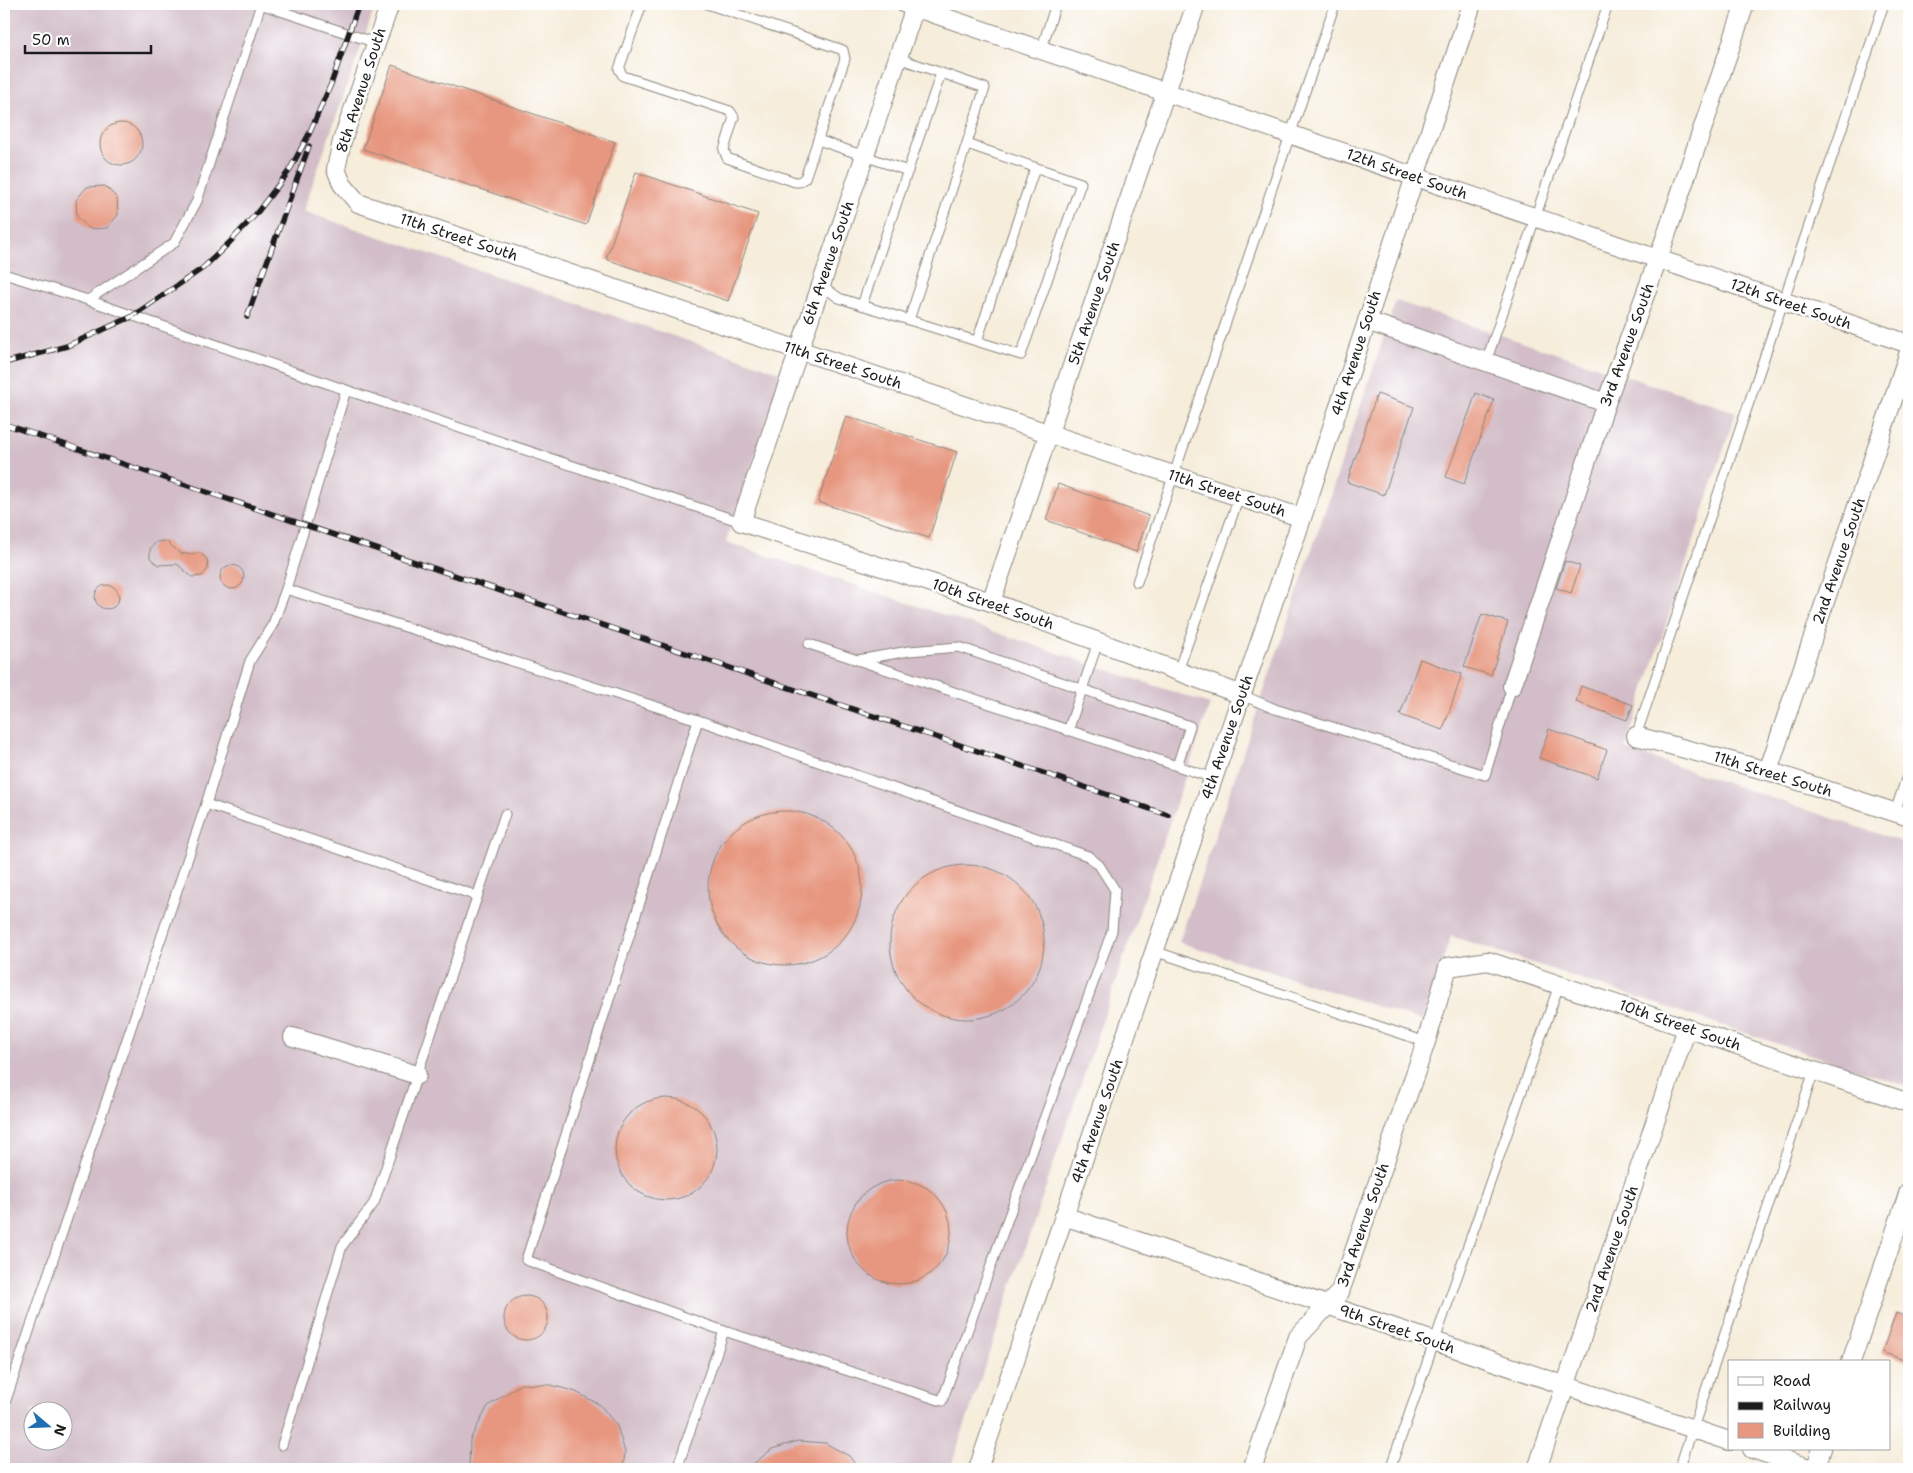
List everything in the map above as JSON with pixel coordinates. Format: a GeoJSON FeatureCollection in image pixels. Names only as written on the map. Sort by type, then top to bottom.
{"type":"FeatureCollection","features":[{"type":"Feature","properties":{"kind":"street","name":"8th Avenue South"},"geometry":{"type":"LineString","coordinates":[[384,212],[358,203],[342,184],[336,169],[342,142],[390,4]]}},
{"type":"Feature","properties":{"kind":"street","name":"5th Avenue South"},"geometry":{"type":"LineString","coordinates":[[991,602],[1196,4]]}},
{"type":"Feature","properties":{"kind":"street","name":"4th Avenue South"},"geometry":{"type":"LineString","coordinates":[[978,1469],[1302,518],[1472,4]]}},
{"type":"Feature","properties":{"kind":"street","name":"3rd Avenue South"},"geometry":{"type":"LineString","coordinates":[[1512,686],[1606,403],[1658,259],[1745,4]]}},
{"type":"Feature","properties":{"kind":"street","name":"12th Street South"},"geometry":{"type":"LineString","coordinates":[[912,5],[1909,344]]}},
{"type":"Feature","properties":{"kind":"street","name":"6th Avenue South"},"geometry":{"type":"LineString","coordinates":[[741,522],[898,58],[912,5]]}},
{"type":"Feature","properties":{"kind":"street","name":"11th Street South"},"geometry":{"type":"LineString","coordinates":[[384,212],[1302,518]]}},
{"type":"Feature","properties":{"kind":"street"},"geometry":{"type":"LineString","coordinates":[[1367,321],[1606,403]]}},
{"type":"Feature","properties":{"kind":"street","name":"2nd Avenue South"},"geometry":{"type":"LineString","coordinates":[[1768,771],[1909,352]]}},
{"type":"Feature","properties":{"kind":"street","name":"10th Street South"},"geometry":{"type":"LineString","coordinates":[[741,522],[991,602],[1242,695]]}},
{"type":"Feature","properties":{"kind":"street","name":"11th Street South"},"geometry":{"type":"LineString","coordinates":[[1636,736],[1768,771],[1902,815]]}},
{"type":"Feature","properties":{"kind":"street","name":"10th Street South"},"geometry":{"type":"LineString","coordinates":[[1448,967],[1488,961],[1909,1103]]}},
{"type":"Feature","properties":{"kind":"street","name":"3rd Avenue South"},"geometry":{"type":"LineString","coordinates":[[1252,1469],[1298,1337],[1340,1292],[1426,1042],[1448,967]]}},
{"type":"Feature","properties":{"kind":"street","name":"2nd Avenue South"},"geometry":{"type":"LineString","coordinates":[[1537,1469],[1687,1028]]}},
{"type":"Feature","properties":{"kind":"street"},"geometry":{"type":"LineString","coordinates":[[292,1037],[417,1074]]}},
{"type":"Feature","properties":{"kind":"street"},"geometry":{"type":"LineString","coordinates":[[1853,1360],[1909,1191]]}},
{"type":"Feature","properties":{"kind":"street","name":"9th Street South"},"geometry":{"type":"LineString","coordinates":[[1064,1216],[1728,1441]]}},
{"type":"Feature","properties":{"kind":"street"},"geometry":{"type":"LineString","coordinates":[[1755,1450],[1813,1469],[1822,1450]]}},
{"type":"Feature","properties":{"kind":"lane"},"geometry":{"type":"LineString","coordinates":[[88,300],[174,243],[197,201],[261,4],[376,43]]}},
{"type":"Feature","properties":{"kind":"lane"},"geometry":{"type":"LineString","coordinates":[[642,4],[619,69],[620,73],[623,76],[730,111],[734,117],[724,150],[726,158],[799,182],[805,178],[818,140],[844,59],[843,50],[708,4]]}},
{"type":"Feature","properties":{"kind":"lane"},"geometry":{"type":"LineString","coordinates":[[1041,50],[1056,4]]}},
{"type":"Feature","properties":{"kind":"lane"},"geometry":{"type":"LineString","coordinates":[[1137,582],[1334,4]]}},
{"type":"Feature","properties":{"kind":"lane"},"geometry":{"type":"LineString","coordinates":[[1486,362],[1608,4]]}},
{"type":"Feature","properties":{"kind":"lane"},"geometry":{"type":"LineString","coordinates":[[1636,736],[1884,4]]}},
{"type":"Feature","properties":{"kind":"lane"},"geometry":{"type":"LineString","coordinates":[[898,58],[985,88],[909,320]]}},
{"type":"Feature","properties":{"kind":"lane"},"geometry":{"type":"LineString","coordinates":[[862,305],[941,73]]}},
{"type":"Feature","properties":{"kind":"lane"},"geometry":{"type":"LineString","coordinates":[[818,140],[908,171]]}},
{"type":"Feature","properties":{"kind":"lane"},"geometry":{"type":"LineString","coordinates":[[821,285],[839,298],[1021,355],[1081,183],[967,144]]}},
{"type":"Feature","properties":{"kind":"lane"},"geometry":{"type":"LineString","coordinates":[[977,341],[1035,168]]}},
{"type":"Feature","properties":{"kind":"lane"},"geometry":{"type":"LineString","coordinates":[[4,274],[88,300],[346,390],[741,522]]}},
{"type":"Feature","properties":{"kind":"lane"},"geometry":{"type":"LineString","coordinates":[[4,1406],[206,804],[250,661],[273,624],[286,589],[346,390]]}},
{"type":"Feature","properties":{"kind":"lane"},"geometry":{"type":"LineString","coordinates":[[1178,671],[1239,497]]}},
{"type":"Feature","properties":{"kind":"lane"},"geometry":{"type":"LineString","coordinates":[[286,589],[698,720],[1088,856],[1099,865],[1115,890],[1112,931],[942,1401],[724,1331],[526,1260],[698,720]]}},
{"type":"Feature","properties":{"kind":"lane"},"geometry":{"type":"LineString","coordinates":[[1068,730],[1098,642]]}},
{"type":"Feature","properties":{"kind":"lane"},"geometry":{"type":"LineString","coordinates":[[809,644],[1213,778]]}},
{"type":"Feature","properties":{"kind":"lane"},"geometry":{"type":"LineString","coordinates":[[855,660],[909,651],[959,647],[1190,726],[1177,766]]}},
{"type":"Feature","properties":{"kind":"lane"},"geometry":{"type":"LineString","coordinates":[[1242,695],[1274,709],[1485,775],[1512,686]]}},
{"type":"Feature","properties":{"kind":"lane"},"geometry":{"type":"LineString","coordinates":[[1902,815],[1909,770]]}},
{"type":"Feature","properties":{"kind":"lane"},"geometry":{"type":"LineString","coordinates":[[206,804],[477,896]]}},
{"type":"Feature","properties":{"kind":"lane"},"geometry":{"type":"LineString","coordinates":[[282,1445],[342,1246],[374,1203],[505,814]]}},
{"type":"Feature","properties":{"kind":"lane"},"geometry":{"type":"LineString","coordinates":[[1154,951],[1426,1042]]}},
{"type":"Feature","properties":{"kind":"lane"},"geometry":{"type":"LineString","coordinates":[[1390,1469],[1559,985]]}},
{"type":"Feature","properties":{"kind":"lane"},"geometry":{"type":"LineString","coordinates":[[1678,1469],[1814,1071]]}},
{"type":"Feature","properties":{"kind":"lane"},"geometry":{"type":"LineString","coordinates":[[677,1469],[724,1331]]}},
{"type":"Feature","properties":{"kind":"shaded area"},"geometry":{"type":"Polygon","coordinates":[[[4,4],[376,4],[303,211],[783,373],[726,542],[1210,704],[950,1469],[4,1469],[4,4]]]}},
{"type":"Feature","properties":{"kind":"shaded area"},"geometry":{"type":"Polygon","coordinates":[[[1396,301],[1736,412],[1625,749],[1909,844],[1909,1087],[1451,936],[1422,1021],[1179,942],[1396,301]]]}},
{"type":"Feature","properties":{"kind":"building"},"geometry":{"type":"Polygon","coordinates":[[[392,65],[615,142],[586,225],[363,149],[392,65]]]}},
{"type":"Feature","properties":{"kind":"building"},"geometry":{"type":"Polygon","coordinates":[[[125,123],[133,126],[139,132],[142,144],[139,156],[133,162],[117,165],[109,162],[103,156],[100,140],[103,132],[109,126],[125,123]]]}},
{"type":"Feature","properties":{"kind":"building"},"geometry":{"type":"Polygon","coordinates":[[[636,172],[758,214],[728,301],[606,259],[636,172]]]}},
{"type":"Feature","properties":{"kind":"building"},"geometry":{"type":"Polygon","coordinates":[[[105,186],[117,198],[118,215],[107,228],[90,229],[77,217],[76,200],[87,187],[105,186]]]}},
{"type":"Feature","properties":{"kind":"building"},"geometry":{"type":"Polygon","coordinates":[[[1476,393],[1494,400],[1464,484],[1446,477],[1476,393]]]}},
{"type":"Feature","properties":{"kind":"building"},"geometry":{"type":"Polygon","coordinates":[[[1377,394],[1414,407],[1384,495],[1347,482],[1377,394]]]}},
{"type":"Feature","properties":{"kind":"building"},"geometry":{"type":"Polygon","coordinates":[[[846,416],[957,452],[929,538],[818,502],[846,416]]]}},
{"type":"Feature","properties":{"kind":"building"},"geometry":{"type":"Polygon","coordinates":[[[1058,484],[1149,516],[1136,552],[1046,520],[1058,484]]]}},
{"type":"Feature","properties":{"kind":"building"},"geometry":{"type":"Polygon","coordinates":[[[166,541],[181,554],[200,553],[207,559],[208,569],[202,576],[192,577],[177,564],[158,565],[150,558],[150,549],[156,542],[166,541]]]}},
{"type":"Feature","properties":{"kind":"building"},"geometry":{"type":"Polygon","coordinates":[[[1565,561],[1580,566],[1571,593],[1556,588],[1565,561]]]}},
{"type":"Feature","properties":{"kind":"building"},"geometry":{"type":"Polygon","coordinates":[[[232,565],[237,566],[243,572],[243,582],[237,588],[232,589],[227,588],[221,582],[220,577],[221,572],[227,566],[232,565]]]}},
{"type":"Feature","properties":{"kind":"building"},"geometry":{"type":"Polygon","coordinates":[[[107,585],[112,586],[118,592],[118,602],[112,608],[107,609],[102,608],[96,602],[95,597],[96,592],[102,586],[107,585]]]}},
{"type":"Feature","properties":{"kind":"building"},"geometry":{"type":"Polygon","coordinates":[[[1482,614],[1508,622],[1491,675],[1464,667],[1482,614]]]}},
{"type":"Feature","properties":{"kind":"building"},"geometry":{"type":"Polygon","coordinates":[[[1420,659],[1462,674],[1443,730],[1400,715],[1420,659]]]}},
{"type":"Feature","properties":{"kind":"building"},"geometry":{"type":"Polygon","coordinates":[[[1581,686],[1633,705],[1627,720],[1576,702],[1581,686]]]}},
{"type":"Feature","properties":{"kind":"building"},"geometry":{"type":"Polygon","coordinates":[[[1549,729],[1607,750],[1597,778],[1539,758],[1549,729]]]}},
{"type":"Feature","properties":{"kind":"building"},"geometry":{"type":"Polygon","coordinates":[[[785,811],[800,812],[815,817],[840,833],[856,858],[861,873],[861,903],[856,918],[840,943],[815,959],[800,964],[785,965],[770,964],[755,959],[730,943],[714,918],[709,903],[708,888],[709,873],[714,858],[730,833],[755,817],[770,812],[785,811]]]}},
{"type":"Feature","properties":{"kind":"building"},"geometry":{"type":"Polygon","coordinates":[[[967,865],[982,866],[997,871],[1022,887],[1038,912],[1043,927],[1043,957],[1038,972],[1022,997],[997,1013],[982,1018],[967,1019],[952,1018],[937,1013],[912,997],[896,972],[891,957],[890,942],[891,927],[896,912],[912,887],[937,871],[952,866],[967,865]]]}},
{"type":"Feature","properties":{"kind":"building"},"geometry":{"type":"Polygon","coordinates":[[[666,1098],[686,1102],[702,1113],[713,1129],[717,1149],[713,1169],[702,1185],[686,1196],[666,1200],[646,1196],[630,1185],[619,1169],[615,1149],[619,1129],[630,1113],[646,1102],[666,1098]]]}},
{"type":"Feature","properties":{"kind":"building"},"geometry":{"type":"Polygon","coordinates":[[[899,1180],[919,1184],[928,1188],[936,1195],[943,1203],[947,1212],[951,1232],[947,1252],[943,1261],[936,1269],[928,1276],[919,1280],[899,1284],[879,1280],[870,1276],[862,1269],[855,1261],[851,1252],[847,1232],[851,1212],[855,1203],[862,1195],[870,1188],[879,1184],[899,1180]]]}},
{"type":"Feature","properties":{"kind":"building"},"geometry":{"type":"Polygon","coordinates":[[[530,1296],[542,1302],[547,1309],[547,1327],[542,1334],[535,1339],[522,1340],[514,1337],[507,1330],[504,1314],[507,1306],[514,1299],[530,1296]]]}},
{"type":"Feature","properties":{"kind":"building"},"geometry":{"type":"Polygon","coordinates":[[[1896,1313],[1909,1318],[1909,1362],[1882,1352],[1896,1313]]]}},
{"type":"Feature","properties":{"kind":"building"},"geometry":{"type":"Polygon","coordinates":[[[521,1384],[551,1385],[576,1392],[600,1405],[617,1426],[625,1452],[623,1469],[469,1469],[470,1440],[488,1406],[521,1384]]]}},
{"type":"Feature","properties":{"kind":"building"},"geometry":{"type":"Polygon","coordinates":[[[798,1441],[825,1443],[849,1456],[859,1469],[747,1469],[772,1449],[798,1441]]]}},
{"type":"Feature","properties":{"kind":"railway"},"geometry":{"type":"LineString","coordinates":[[4,363],[67,346],[131,317],[203,268],[230,242],[256,214],[289,171],[309,134],[331,84],[359,4]]}},
{"type":"Feature","properties":{"kind":"railway"},"geometry":{"type":"LineString","coordinates":[[247,317],[309,146]]}},
{"type":"Feature","properties":{"kind":"railway"},"geometry":{"type":"LineString","coordinates":[[4,424],[1168,815]]}}]}
